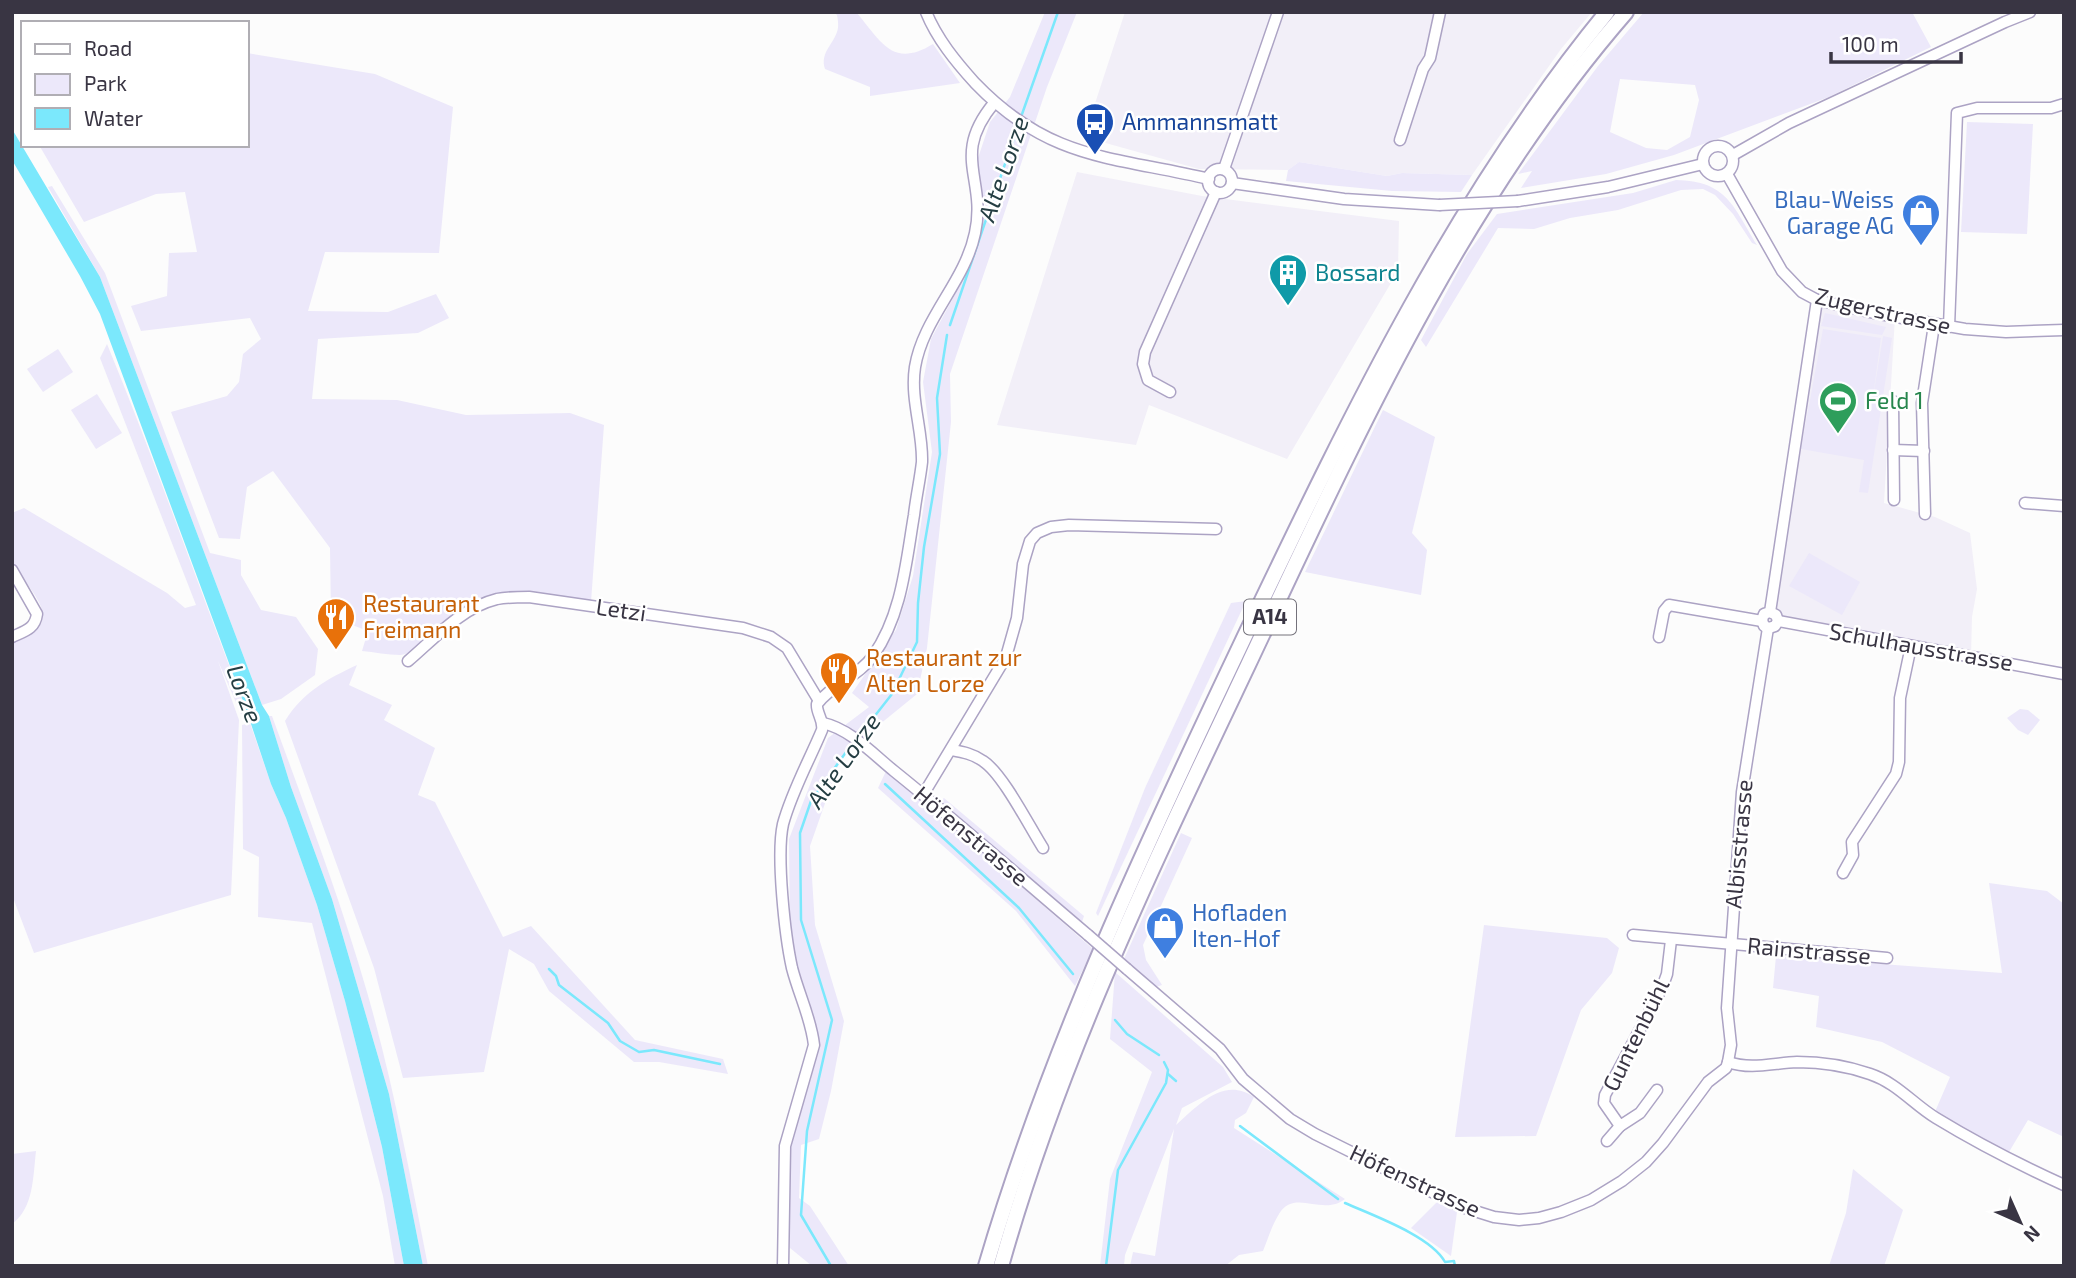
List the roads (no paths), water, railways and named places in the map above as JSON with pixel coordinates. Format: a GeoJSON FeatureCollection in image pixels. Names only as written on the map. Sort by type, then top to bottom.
{"type":"FeatureCollection","features":[{"type":"Feature","properties":{"kind":"highway","name":"A14"},"geometry":{"type":"LineString","coordinates":[[986,1266],[1035,1114],[1097,956],[1154,828],[1334,451],[1404,317],[1478,191],[1538,103],[1607,12]]}},
{"type":"Feature","properties":{"kind":"highway","name":"A14"},"geometry":{"type":"LineString","coordinates":[[1001,1266],[1048,1121],[1110,963],[1196,772],[1345,463],[1399,355],[1478,218],[1549,111],[1626,12]]}},
{"type":"Feature","properties":{"kind":"street"},"geometry":{"type":"LineString","coordinates":[[926,12],[959,65],[999,106],[1044,136],[1095,156],[1209,179]]}},
{"type":"Feature","properties":{"kind":"street"},"geometry":{"type":"LineString","coordinates":[[1224,169],[1278,12]]}},
{"type":"Feature","properties":{"kind":"street"},"geometry":{"type":"LineString","coordinates":[[1400,141],[1423,69],[1430,58],[1440,12]]}},
{"type":"Feature","properties":{"kind":"street"},"geometry":{"type":"LineString","coordinates":[[1732,155],[1789,123],[2031,12]]}},
{"type":"Feature","properties":{"kind":"street"},"geometry":{"type":"LineString","coordinates":[[1949,327],[1957,113],[1977,108],[2051,108],[2064,104]]}},
{"type":"Feature","properties":{"kind":"street"},"geometry":{"type":"LineString","coordinates":[[783,1266],[785,1146],[814,1045],[809,1017],[789,950],[781,844],[790,801],[822,730],[823,723],[817,709],[819,701],[867,664],[881,644],[896,607],[922,462],[915,369],[920,345],[962,269],[975,236],[979,214],[971,148],[973,136],[979,123],[999,106]]}},
{"type":"Feature","properties":{"kind":"street"},"geometry":{"type":"LineString","coordinates":[[1711,147],[1726,148],[1732,155],[1733,165],[1727,174],[1713,175],[1703,164],[1704,154],[1711,147]]}},
{"type":"Feature","properties":{"kind":"street"},"geometry":{"type":"LineString","coordinates":[[1232,183],[1344,199],[1439,205],[1518,201],[1608,187],[1703,164]]}},
{"type":"Feature","properties":{"kind":"street"},"geometry":{"type":"LineString","coordinates":[[1224,169],[1230,174],[1232,183],[1226,191],[1216,192],[1210,187],[1209,179],[1213,171],[1224,169]]}},
{"type":"Feature","properties":{"kind":"street","name":"Zugerstrasse"},"geometry":{"type":"LineString","coordinates":[[1727,174],[1782,271],[1802,292],[1816,300],[1949,327],[2006,332],[2064,330]]}},
{"type":"Feature","properties":{"kind":"street"},"geometry":{"type":"LineString","coordinates":[[1170,392],[1148,380],[1143,364],[1145,352],[1216,192]]}},
{"type":"Feature","properties":{"kind":"street"},"geometry":{"type":"LineString","coordinates":[[1770,612],[1816,300]]}},
{"type":"Feature","properties":{"kind":"street"},"geometry":{"type":"LineString","coordinates":[[1925,514],[1923,391],[1934,325]]}},
{"type":"Feature","properties":{"kind":"street"},"geometry":{"type":"LineString","coordinates":[[1893,401],[1894,500]]}},
{"type":"Feature","properties":{"kind":"street"},"geometry":{"type":"LineString","coordinates":[[1893,450],[1924,451]]}},
{"type":"Feature","properties":{"kind":"street"},"geometry":{"type":"LineString","coordinates":[[2025,503],[2064,506]]}},
{"type":"Feature","properties":{"kind":"street"},"geometry":{"type":"LineString","coordinates":[[923,795],[1006,657],[1017,618],[1023,564],[1030,541],[1037,533],[1051,527],[1069,525],[1216,529]]}},
{"type":"Feature","properties":{"kind":"street"},"geometry":{"type":"LineString","coordinates":[[12,570],[37,614],[32,628],[12,637]]}},
{"type":"Feature","properties":{"kind":"street","name":"Letzi"},"geometry":{"type":"LineString","coordinates":[[408,661],[454,621],[475,607],[499,599],[530,597],[743,628],[771,637],[787,648],[819,701]]}},
{"type":"Feature","properties":{"kind":"street"},"geometry":{"type":"LineString","coordinates":[[1659,637],[1664,611],[1669,605],[1775,626],[1778,621],[1776,615],[1770,612],[1764,614],[1765,624]]}},
{"type":"Feature","properties":{"kind":"street","name":"Schulhausstrasse"},"geometry":{"type":"LineString","coordinates":[[1778,621],[2064,674]]}},
{"type":"Feature","properties":{"kind":"street","name":"Albisstrasse"},"geometry":{"type":"LineString","coordinates":[[1728,1062],[1731,1045],[1727,1008],[1730,945],[1742,792],[1765,624]]}},
{"type":"Feature","properties":{"kind":"street"},"geometry":{"type":"LineString","coordinates":[[1843,873],[1853,855],[1852,842],[1896,774],[1899,762],[1900,698],[1911,646]]}},
{"type":"Feature","properties":{"kind":"street","name":"Höfenstrasse"},"geometry":{"type":"LineString","coordinates":[[823,723],[840,730],[859,743],[923,795],[1220,1049],[1242,1079],[1290,1119],[1462,1207],[1494,1217],[1519,1220],[1561,1212],[1591,1200],[1646,1162],[1708,1082],[1726,1068],[1728,1062]]}},
{"type":"Feature","properties":{"kind":"street","name":"Höfenstrasse"},"geometry":{"type":"LineString","coordinates":[[952,750],[971,754],[986,763],[1043,848]]}},
{"type":"Feature","properties":{"kind":"street","name":"Rainstrasse"},"geometry":{"type":"LineString","coordinates":[[1633,935],[1887,958]]}},
{"type":"Feature","properties":{"kind":"street","name":"Guntenbühl"},"geometry":{"type":"LineString","coordinates":[[1620,1126],[1604,1103],[1605,1095],[1662,988],[1667,974],[1671,940]]}},
{"type":"Feature","properties":{"kind":"street"},"geometry":{"type":"LineString","coordinates":[[1728,1062],[1741,1066],[1796,1062],[1829,1064],[1871,1074],[1892,1084],[1934,1117],[2064,1185]]}},
{"type":"Feature","properties":{"kind":"street","name":"Guntenbühl"},"geometry":{"type":"LineString","coordinates":[[1607,1141],[1620,1126],[1640,1113],[1657,1090]]}},
{"type":"Feature","properties":{"kind":"water","name":"Lorze"},"geometry":{"type":"Polygon","coordinates":[[[12,129],[100,277],[262,705],[269,716],[291,787],[332,899],[389,1094],[423,1266],[404,1266],[382,1147],[345,1001],[317,905],[100,314],[12,160],[12,129]]]}},
{"type":"Feature","properties":{"kind":"waterway","name":"Alte Lorze"},"geometry":{"type":"LineString","coordinates":[[1021,117],[1058,12]]}},
{"type":"Feature","properties":{"kind":"waterway","name":"Alte Lorze"},"geometry":{"type":"LineString","coordinates":[[950,325],[1019,123]]}},
{"type":"Feature","properties":{"kind":"waterway","name":"Alte Lorze"},"geometry":{"type":"LineString","coordinates":[[859,736],[892,694],[917,642],[924,547],[940,454],[937,398],[947,335]]}},
{"type":"Feature","properties":{"kind":"waterway","name":"Alte Lorze"},"geometry":{"type":"LineString","coordinates":[[831,1266],[801,1215],[807,1131],[832,1020],[801,920],[800,833],[811,801],[854,741]]}},
{"type":"Feature","properties":{"kind":"waterway"},"geometry":{"type":"LineString","coordinates":[[885,784],[1019,908],[1073,974]]}},
{"type":"Feature","properties":{"kind":"waterway"},"geometry":{"type":"LineString","coordinates":[[549,969],[556,976],[559,985],[608,1023],[620,1041],[639,1052],[654,1050],[720,1064]]}},
{"type":"Feature","properties":{"kind":"waterway"},"geometry":{"type":"LineString","coordinates":[[1115,1020],[1127,1034],[1159,1055]]}},
{"type":"Feature","properties":{"kind":"waterway"},"geometry":{"type":"LineString","coordinates":[[1106,1266],[1118,1170],[1166,1083],[1168,1070],[1164,1062]]}},
{"type":"Feature","properties":{"kind":"waterway"},"geometry":{"type":"LineString","coordinates":[[1168,1074],[1176,1081]]}},
{"type":"Feature","properties":{"kind":"waterway"},"geometry":{"type":"LineString","coordinates":[[1240,1126],[1338,1199]]}},
{"type":"Feature","properties":{"kind":"waterway"},"geometry":{"type":"LineString","coordinates":[[1345,1203],[1414,1235],[1438,1252],[1445,1262],[1454,1261],[1455,1266]]}},
{"type":"Feature","properties":{"kind":"place","name":"Ammannsmatt"},"geometry":{"type":"Point","coordinates":[1095,156]}},
{"type":"Feature","properties":{"kind":"place","name":"Blau-Weiss Garage AG"},"geometry":{"type":"Point","coordinates":[1921,247]}},
{"type":"Feature","properties":{"kind":"place","name":"Bossard"},"geometry":{"type":"Point","coordinates":[1288,307]}},
{"type":"Feature","properties":{"kind":"place","name":"Feld 1"},"geometry":{"type":"Point","coordinates":[1838,435]}},
{"type":"Feature","properties":{"kind":"place","name":"Restaurant Freimann"},"geometry":{"type":"Point","coordinates":[336,651]}},
{"type":"Feature","properties":{"kind":"place","name":"Restaurant zur Alten Lorze"},"geometry":{"type":"Point","coordinates":[839,705]}},
{"type":"Feature","properties":{"kind":"place","name":"Hofladen Iten-Hof"},"geometry":{"type":"Point","coordinates":[1165,960]}}]}
